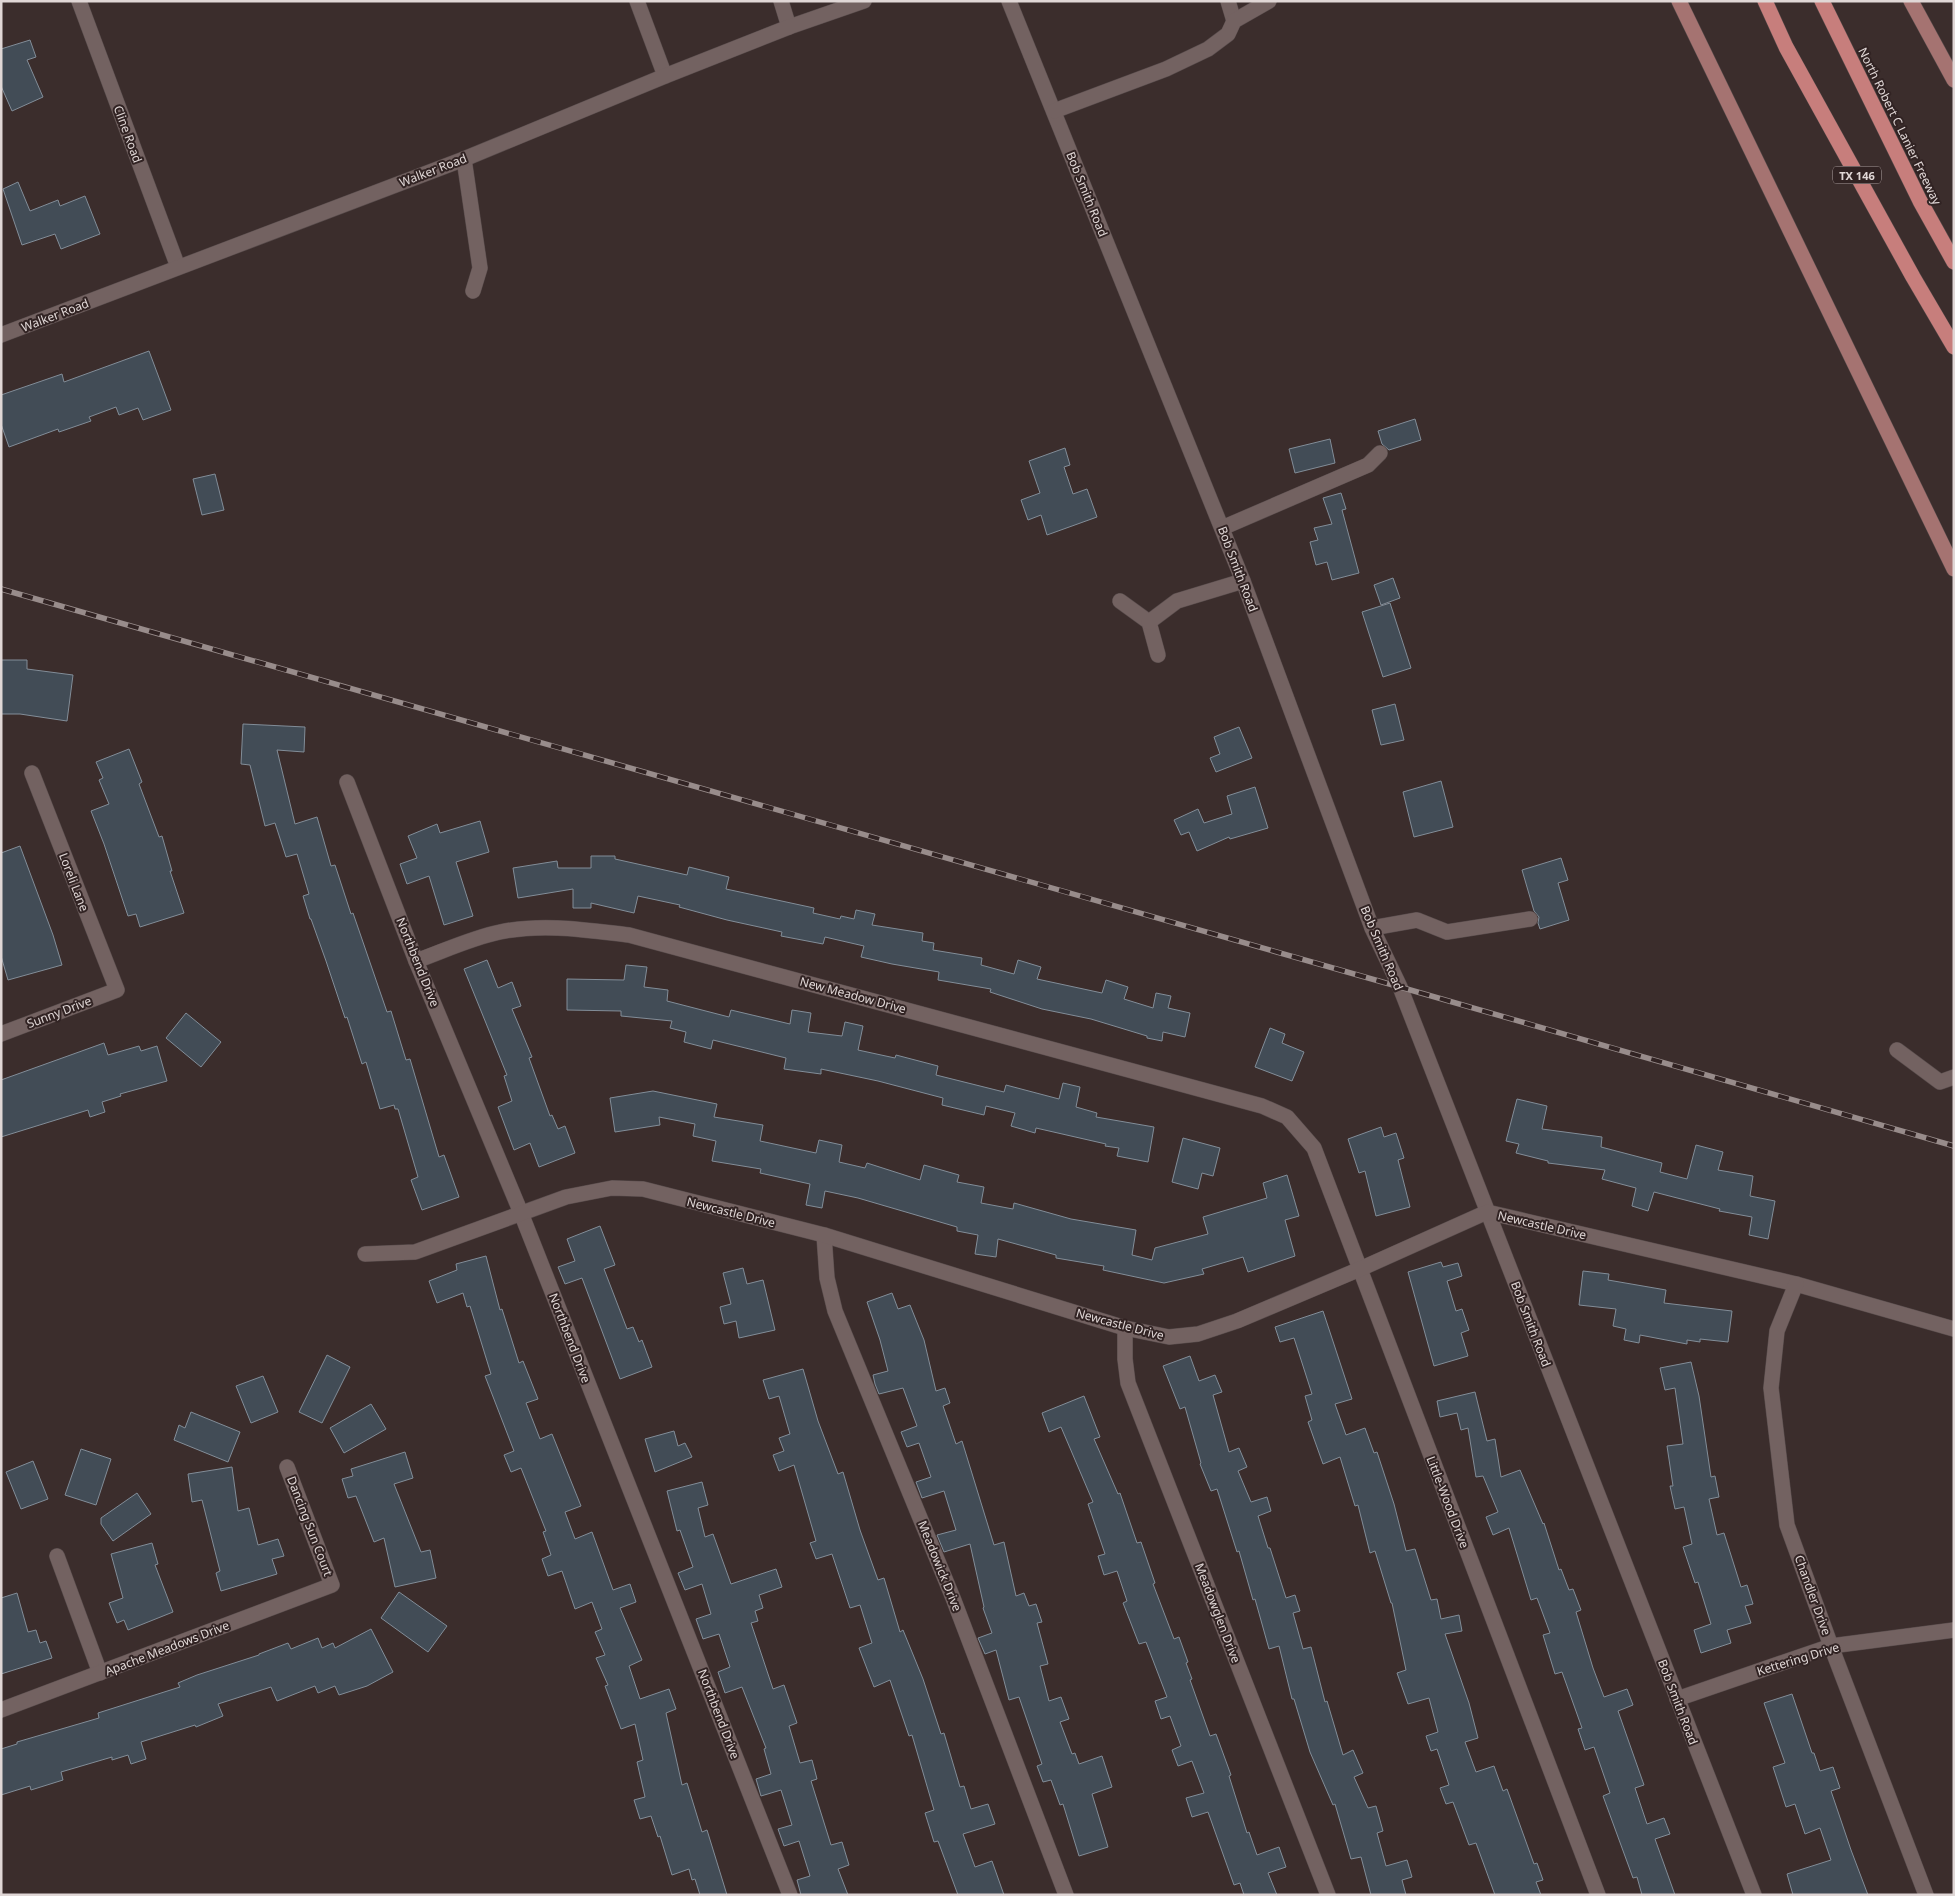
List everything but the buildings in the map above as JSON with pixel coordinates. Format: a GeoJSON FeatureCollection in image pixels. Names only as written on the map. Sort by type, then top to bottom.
{"type":"FeatureCollection","features":[{"type":"Feature","properties":{"kind":"highway","name":"TX 146"},"geometry":{"type":"LineString","coordinates":[[1765,1],[1786,47],[1913,277],[1954,347]]}},
{"type":"Feature","properties":{"kind":"highway","name":"North Robert C Lanier Freeway"},"geometry":{"type":"LineString","coordinates":[[1822,1],[1920,201],[1954,262]]}},
{"type":"Feature","properties":{"kind":"main road"},"geometry":{"type":"LineString","coordinates":[[1679,1],[1954,569]]}},
{"type":"Feature","properties":{"kind":"main road"},"geometry":{"type":"LineString","coordinates":[[1911,1],[1954,80]]}},
{"type":"Feature","properties":{"kind":"street","name":"Cline Road"},"geometry":{"type":"LineString","coordinates":[[79,1],[178,267]]}},
{"type":"Feature","properties":{"kind":"street"},"geometry":{"type":"LineString","coordinates":[[638,1],[665,76]]}},
{"type":"Feature","properties":{"kind":"street"},"geometry":{"type":"LineString","coordinates":[[781,1],[790,28]]}},
{"type":"Feature","properties":{"kind":"street","name":"Walker Road"},"geometry":{"type":"LineString","coordinates":[[1,335],[464,159],[665,76],[864,1]]}},
{"type":"Feature","properties":{"kind":"street","name":"Bob Smith Road"},"geometry":{"type":"LineString","coordinates":[[1009,1],[1243,581],[1372,928],[1400,987],[1754,1895]]}},
{"type":"Feature","properties":{"kind":"street"},"geometry":{"type":"LineString","coordinates":[[1228,1],[1234,20]]}},
{"type":"Feature","properties":{"kind":"street"},"geometry":{"type":"LineString","coordinates":[[1054,111],[1166,69],[1208,49],[1228,34],[1234,20],[1269,1]]}},
{"type":"Feature","properties":{"kind":"street"},"geometry":{"type":"LineString","coordinates":[[464,159],[480,268],[472,290]]}},
{"type":"Feature","properties":{"kind":"street"},"geometry":{"type":"LineString","coordinates":[[1222,528],[1368,465],[1380,453]]}},
{"type":"Feature","properties":{"kind":"street"},"geometry":{"type":"LineString","coordinates":[[1150,622],[1177,601],[1243,581]]}},
{"type":"Feature","properties":{"kind":"street"},"geometry":{"type":"LineString","coordinates":[[1120,601],[1150,622],[1158,655]]}},
{"type":"Feature","properties":{"kind":"street","name":"Loreli Lane"},"geometry":{"type":"LineString","coordinates":[[32,773],[117,990]]}},
{"type":"Feature","properties":{"kind":"street","name":"Northbend Drive"},"geometry":{"type":"LineString","coordinates":[[347,782],[416,961],[521,1213],[790,1895]]}},
{"type":"Feature","properties":{"kind":"street"},"geometry":{"type":"LineString","coordinates":[[1372,928],[1417,920],[1447,932],[1530,919]]}},
{"type":"Feature","properties":{"kind":"street","name":"New Meadow Drive"},"geometry":{"type":"LineString","coordinates":[[416,961],[500,932],[539,928],[569,928],[630,935],[1262,1106],[1287,1117]]}},
{"type":"Feature","properties":{"kind":"street","name":"Sunny Drive"},"geometry":{"type":"LineString","coordinates":[[1,1034],[117,990]]}},
{"type":"Feature","properties":{"kind":"street"},"geometry":{"type":"LineString","coordinates":[[1896,1050],[1940,1082],[1954,1077]]}},
{"type":"Feature","properties":{"kind":"street","name":"Little-Wood Drive"},"geometry":{"type":"LineString","coordinates":[[1287,1117],[1314,1148],[1598,1895]]}},
{"type":"Feature","properties":{"kind":"street","name":"Newcastle Drive"},"geometry":{"type":"LineString","coordinates":[[365,1254],[415,1252],[566,1197],[612,1188],[643,1189],[824,1235],[1125,1328],[1169,1337],[1198,1334],[1237,1321],[1487,1212],[1796,1284],[1954,1329]]}},
{"type":"Feature","properties":{"kind":"street","name":"Meadowick Drive"},"geometry":{"type":"LineString","coordinates":[[824,1235],[827,1278],[835,1311],[953,1598],[1066,1895]]}},
{"type":"Feature","properties":{"kind":"street","name":"Chandler Drive"},"geometry":{"type":"LineString","coordinates":[[1796,1284],[1777,1331],[1771,1388],[1787,1525],[1926,1895]]}},
{"type":"Feature","properties":{"kind":"street","name":"Meadowglen Drive"},"geometry":{"type":"LineString","coordinates":[[1125,1328],[1125,1359],[1128,1383],[1328,1895]]}},
{"type":"Feature","properties":{"kind":"street","name":"Dancing Sun Court"},"geometry":{"type":"LineString","coordinates":[[288,1467],[332,1585]]}},
{"type":"Feature","properties":{"kind":"street"},"geometry":{"type":"LineString","coordinates":[[57,1556],[100,1673]]}},
{"type":"Feature","properties":{"kind":"street","name":"Apache Meadows Drive"},"geometry":{"type":"LineString","coordinates":[[1,1710],[332,1585]]}},
{"type":"Feature","properties":{"kind":"street","name":"Kettering Drive"},"geometry":{"type":"LineString","coordinates":[[1677,1699],[1831,1646],[1954,1630]]}},
{"type":"Feature","properties":{"kind":"railway"},"geometry":{"type":"LineString","coordinates":[[1,589],[1954,1146]]}}]}
